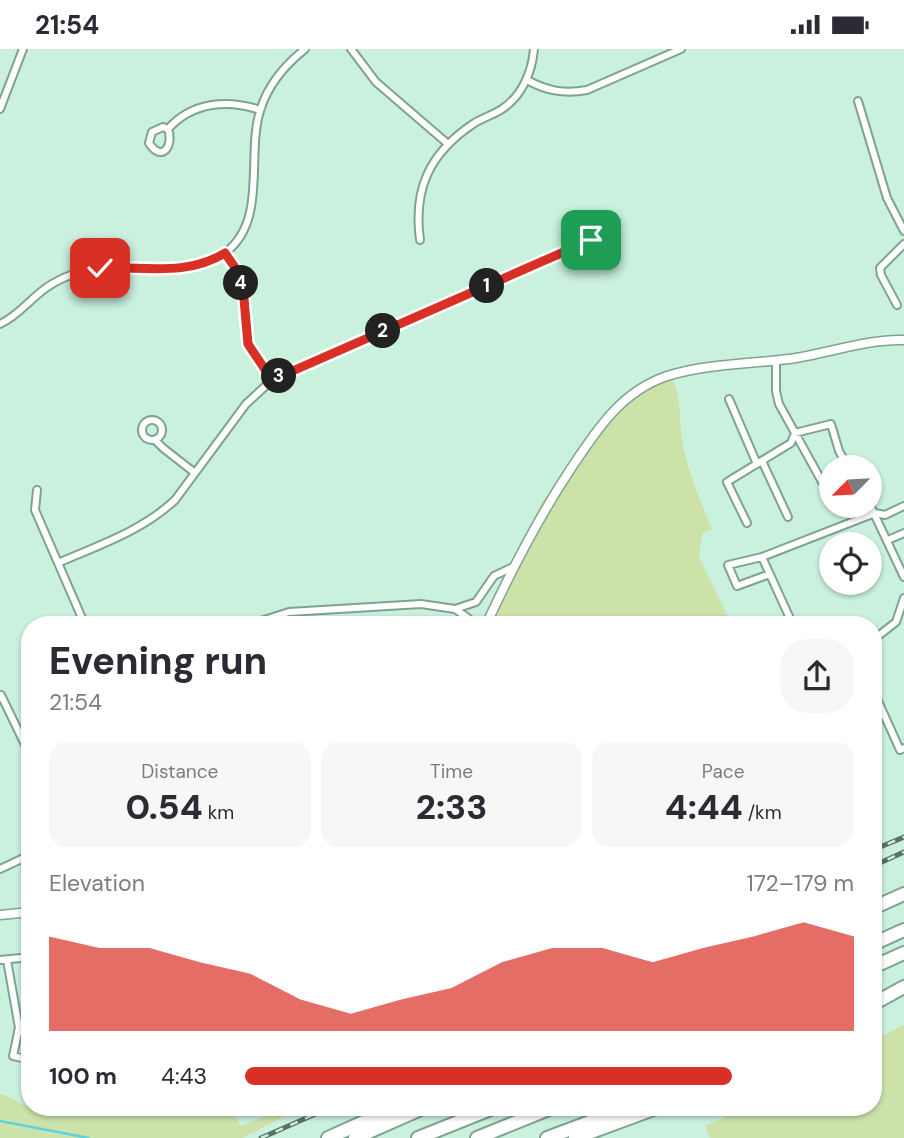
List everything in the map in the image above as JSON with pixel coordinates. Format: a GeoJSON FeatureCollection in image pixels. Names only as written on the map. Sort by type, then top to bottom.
{"type":"FeatureCollection","features":[{"type":"Feature","properties":{"kind":"highway"},"geometry":{"type":"LineString","coordinates":[[882,904],[904,894]]}},
{"type":"Feature","properties":{"kind":"highway"},"geometry":{"type":"LineString","coordinates":[[882,940],[904,930]]}},
{"type":"Feature","properties":{"kind":"highway"},"geometry":{"type":"LineString","coordinates":[[882,963],[904,953]]}},
{"type":"Feature","properties":{"kind":"highway"},"geometry":{"type":"LineString","coordinates":[[882,999],[904,987]]}},
{"type":"Feature","properties":{"kind":"highway"},"geometry":{"type":"LineString","coordinates":[[328,1138],[377,1116]]}},
{"type":"Feature","properties":{"kind":"highway"},"geometry":{"type":"LineString","coordinates":[[355,1138],[405,1116]]}},
{"type":"Feature","properties":{"kind":"highway"},"geometry":{"type":"LineString","coordinates":[[418,1138],[474,1116]]}},
{"type":"Feature","properties":{"kind":"highway"},"geometry":{"type":"LineString","coordinates":[[477,1138],[531,1116]]}},
{"type":"Feature","properties":{"kind":"highway"},"geometry":{"type":"LineString","coordinates":[[547,1138],[606,1116]]}},
{"type":"Feature","properties":{"kind":"highway"},"geometry":{"type":"LineString","coordinates":[[575,1138],[634,1116]]}},
{"type":"Feature","properties":{"kind":"street"},"geometry":{"type":"LineString","coordinates":[[0,109],[23,49]]}},
{"type":"Feature","properties":{"kind":"street"},"geometry":{"type":"LineString","coordinates":[[0,324],[14,316],[46,288],[76,273],[100,268],[191,268],[209,263],[225,253],[240,236],[250,215],[260,110],[277,75],[305,49]]}},
{"type":"Feature","properties":{"kind":"street"},"geometry":{"type":"LineString","coordinates":[[351,49],[376,82],[448,144]]}},
{"type":"Feature","properties":{"kind":"street"},"geometry":{"type":"LineString","coordinates":[[420,240],[418,213],[422,188],[432,163],[448,144],[472,125],[506,106],[527,80],[534,49]]}},
{"type":"Feature","properties":{"kind":"street"},"geometry":{"type":"LineString","coordinates":[[527,80],[556,92],[587,90],[681,49]]}},
{"type":"Feature","properties":{"kind":"street"},"geometry":{"type":"LineString","coordinates":[[858,101],[887,198],[904,231]]}},
{"type":"Feature","properties":{"kind":"street"},"geometry":{"type":"LineString","coordinates":[[168,129],[178,118],[214,104],[235,103],[260,110]]}},
{"type":"Feature","properties":{"kind":"street"},"geometry":{"type":"LineString","coordinates":[[58,563],[150,521],[174,500],[246,404],[272,380],[591,240]]}},
{"type":"Feature","properties":{"kind":"street"},"geometry":{"type":"LineString","coordinates":[[897,305],[880,268],[904,244]]}},
{"type":"Feature","properties":{"kind":"street"},"geometry":{"type":"LineString","coordinates":[[225,253],[236,269],[243,288],[248,344],[272,380]]}},
{"type":"Feature","properties":{"kind":"street"},"geometry":{"type":"LineString","coordinates":[[489,616],[540,516],[596,431],[628,397],[653,382],[681,373],[803,358],[881,341],[904,340]]}},
{"type":"Feature","properties":{"kind":"street"},"geometry":{"type":"LineString","coordinates":[[776,361],[779,404],[819,476]]}},
{"type":"Feature","properties":{"kind":"street"},"geometry":{"type":"LineString","coordinates":[[729,399],[788,517]]}},
{"type":"Feature","properties":{"kind":"street"},"geometry":{"type":"LineString","coordinates":[[795,433],[831,424],[841,455]]}},
{"type":"Feature","properties":{"kind":"street"},"geometry":{"type":"LineString","coordinates":[[747,523],[727,482],[791,443],[795,433]]}},
{"type":"Feature","properties":{"kind":"street"},"geometry":{"type":"LineString","coordinates":[[155,440],[195,473]]}},
{"type":"Feature","properties":{"kind":"street"},"geometry":{"type":"LineString","coordinates":[[37,490],[35,510],[81,616]]}},
{"type":"Feature","properties":{"kind":"street"},"geometry":{"type":"LineString","coordinates":[[882,514],[904,506]]}},
{"type":"Feature","properties":{"kind":"street"},"geometry":{"type":"LineString","coordinates":[[770,574],[737,586],[728,565],[762,557],[861,518]]}},
{"type":"Feature","properties":{"kind":"street"},"geometry":{"type":"LineString","coordinates":[[877,518],[904,577]]}},
{"type":"Feature","properties":{"kind":"street"},"geometry":{"type":"LineString","coordinates":[[888,540],[904,533]]}},
{"type":"Feature","properties":{"kind":"street"},"geometry":{"type":"LineString","coordinates":[[762,557],[789,616]]}},
{"type":"Feature","properties":{"kind":"street"},"geometry":{"type":"LineString","coordinates":[[277,616],[289,612],[421,604],[455,609],[477,602],[494,576],[513,568]]}},
{"type":"Feature","properties":{"kind":"street"},"geometry":{"type":"LineString","coordinates":[[882,633],[896,622],[904,598]]}},
{"type":"Feature","properties":{"kind":"street"},"geometry":{"type":"LineString","coordinates":[[455,609],[465,616]]}},
{"type":"Feature","properties":{"kind":"street"},"geometry":{"type":"LineString","coordinates":[[2,695],[21,736]]}},
{"type":"Feature","properties":{"kind":"street"},"geometry":{"type":"LineString","coordinates":[[882,710],[900,750],[904,748]]}},
{"type":"Feature","properties":{"kind":"street"},"geometry":{"type":"LineString","coordinates":[[0,869],[21,859]]}},
{"type":"Feature","properties":{"kind":"street"},"geometry":{"type":"LineString","coordinates":[[0,915],[21,913]]}},
{"type":"Feature","properties":{"kind":"street"},"geometry":{"type":"LineString","coordinates":[[4,960],[18,1031],[13,1056],[21,1058]]}},
{"type":"Feature","properties":{"kind":"green space"},"geometry":{"type":"Polygon","coordinates":[[[672,378],[678,396],[686,460],[712,529],[702,534],[699,557],[728,616],[484,616],[542,502],[617,403],[672,378]]]}},
{"type":"Feature","properties":{"kind":"green space"},"geometry":{"type":"Polygon","coordinates":[[[904,1025],[904,1138],[710,1138],[705,1126],[727,1116],[882,1116],[882,1036],[904,1025]]]}},
{"type":"Feature","properties":{"kind":"green space"},"geometry":{"type":"Polygon","coordinates":[[[0,1095],[21,1104],[21,1116],[234,1116],[241,1126],[266,1116],[285,1116],[242,1138],[0,1138],[0,1095]]]}},
{"type":"Feature","properties":{"kind":"waterway"},"geometry":{"type":"LineString","coordinates":[[0,1121],[89,1138]]}},
{"type":"Feature","properties":{"kind":"railway"},"geometry":{"type":"LineString","coordinates":[[882,846],[904,837]]}},
{"type":"Feature","properties":{"kind":"railway"},"geometry":{"type":"LineString","coordinates":[[882,862],[904,852]]}},
{"type":"Feature","properties":{"kind":"railway"},"geometry":{"type":"LineString","coordinates":[[261,1138],[311,1116]]}},
{"type":"Feature","properties":{"kind":"route"},"geometry":{"type":"LineString","coordinates":[[100,268],[191,268],[209,263],[225,253],[236,269],[243,288],[248,344],[272,380],[591,240]]}}]}
